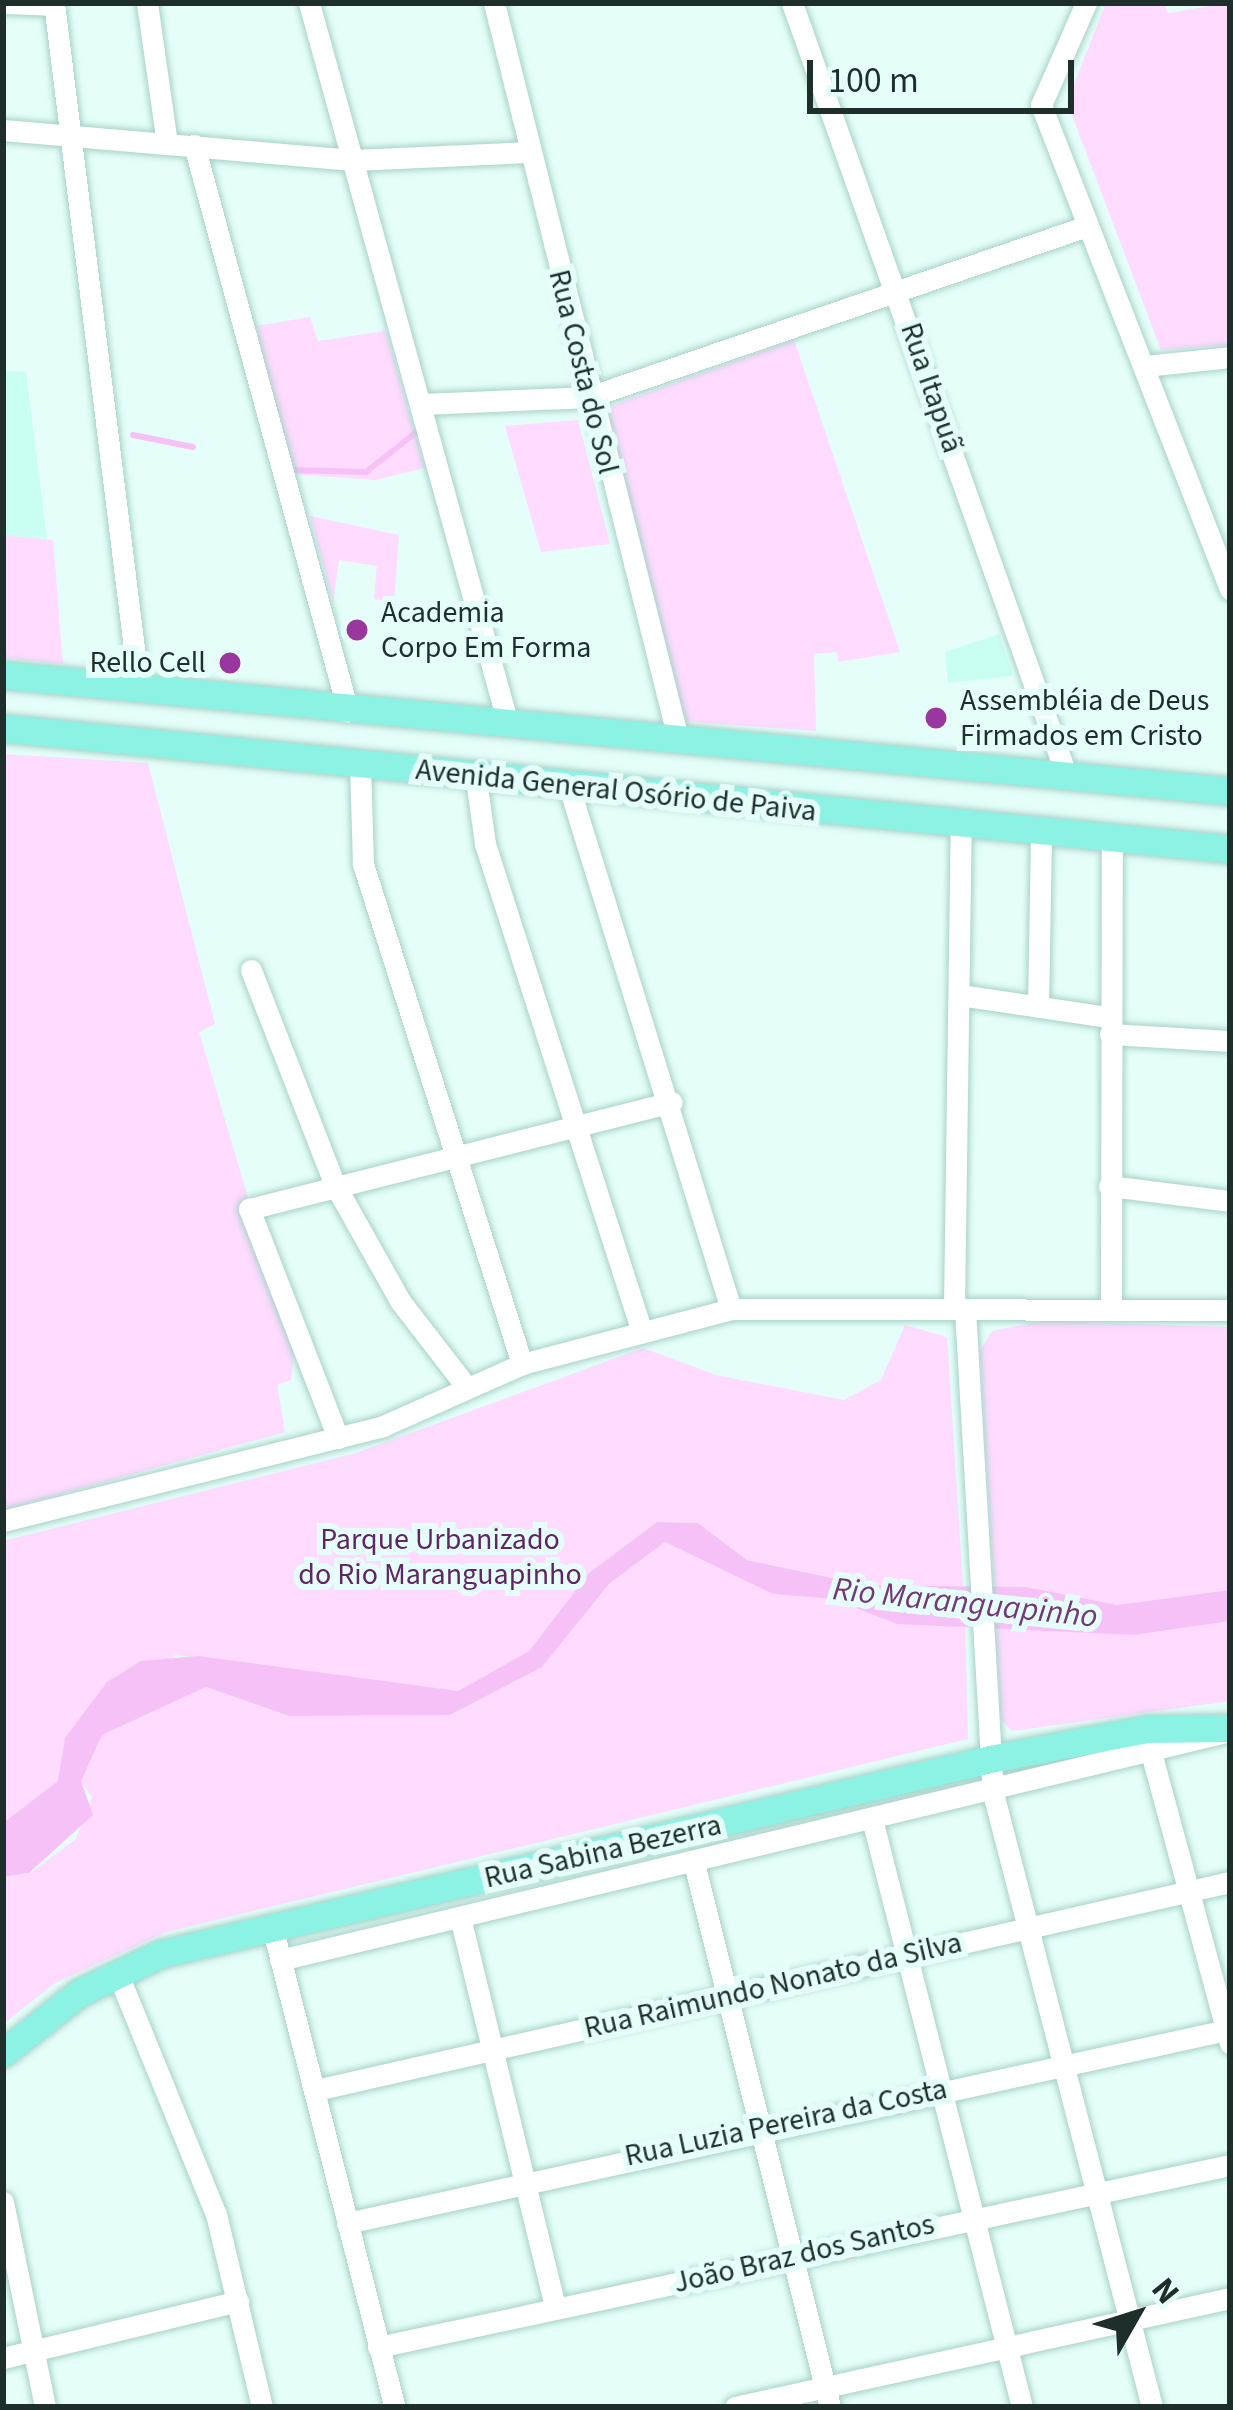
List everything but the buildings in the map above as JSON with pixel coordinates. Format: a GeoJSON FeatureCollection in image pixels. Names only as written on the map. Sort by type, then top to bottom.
{"type":"FeatureCollection","features":[{"type":"Feature","properties":{"kind":"main road","name":"Avenida General Osório de Paiva"},"geometry":{"type":"LineString","coordinates":[[3,674],[348,711],[1230,791]]}},
{"type":"Feature","properties":{"kind":"main road","name":"Avenida General Osório de Paiva"},"geometry":{"type":"LineString","coordinates":[[3,728],[570,790],[1230,849]]}},
{"type":"Feature","properties":{"kind":"main road","name":"Rua Sabina Bezerra"},"geometry":{"type":"LineString","coordinates":[[3,2053],[117,1972],[272,1927],[990,1759],[1147,1729],[1230,1730]]}},
{"type":"Feature","properties":{"kind":"street"},"geometry":{"type":"LineString","coordinates":[[3,3],[54,4],[139,688]]}},
{"type":"Feature","properties":{"kind":"street"},"geometry":{"type":"LineString","coordinates":[[146,3],[167,142]]}},
{"type":"Feature","properties":{"kind":"street"},"geometry":{"type":"LineString","coordinates":[[309,3],[508,724]]}},
{"type":"Feature","properties":{"kind":"street","name":"Rua Costa do Sol"},"geometry":{"type":"LineString","coordinates":[[494,3],[527,152],[678,739]]}},
{"type":"Feature","properties":{"kind":"street","name":"Rua Itapuã"},"geometry":{"type":"LineString","coordinates":[[792,3],[1066,774]]}},
{"type":"Feature","properties":{"kind":"street"},"geometry":{"type":"LineString","coordinates":[[1086,3],[1040,98],[1230,589]]}},
{"type":"Feature","properties":{"kind":"street"},"geometry":{"type":"LineString","coordinates":[[3,130],[353,160],[527,152]]}},
{"type":"Feature","properties":{"kind":"street"},"geometry":{"type":"LineString","coordinates":[[194,145],[348,711]]}},
{"type":"Feature","properties":{"kind":"street"},"geometry":{"type":"LineString","coordinates":[[422,404],[589,397],[896,287],[1087,226]]}},
{"type":"Feature","properties":{"kind":"street"},"geometry":{"type":"LineString","coordinates":[[1145,366],[1230,357]]}},
{"type":"Feature","properties":{"kind":"street"},"geometry":{"type":"LineString","coordinates":[[360,764],[363,864],[462,1152],[522,1364]]}},
{"type":"Feature","properties":{"kind":"street"},"geometry":{"type":"LineString","coordinates":[[476,779],[485,844],[641,1329]]}},
{"type":"Feature","properties":{"kind":"street"},"geometry":{"type":"LineString","coordinates":[[570,790],[672,1102],[731,1309]]}},
{"type":"Feature","properties":{"kind":"street"},"geometry":{"type":"LineString","coordinates":[[961,823],[959,1308],[993,1793],[1063,2062],[1091,2192],[1152,2407]]}},
{"type":"Feature","properties":{"kind":"street"},"geometry":{"type":"LineString","coordinates":[[1037,1007],[1041,831]]}},
{"type":"Feature","properties":{"kind":"street"},"geometry":{"type":"LineString","coordinates":[[1112,838],[1112,1308]]}},
{"type":"Feature","properties":{"kind":"street"},"geometry":{"type":"LineString","coordinates":[[251,970],[335,1185],[400,1301],[465,1385]]}},
{"type":"Feature","properties":{"kind":"street"},"geometry":{"type":"LineString","coordinates":[[960,995],[1037,1007],[1109,1026],[1230,1041]]}},
{"type":"Feature","properties":{"kind":"street"},"geometry":{"type":"LineString","coordinates":[[338,1438],[249,1209],[672,1102]]}},
{"type":"Feature","properties":{"kind":"street"},"geometry":{"type":"LineString","coordinates":[[1109,1186],[1230,1201]]}},
{"type":"Feature","properties":{"kind":"street"},"geometry":{"type":"LineString","coordinates":[[3,1521],[338,1438],[522,1364],[731,1309],[1230,1310]]}},
{"type":"Feature","properties":{"kind":"street"},"geometry":{"type":"LineString","coordinates":[[1147,1729],[1151,1758],[1227,2024]]}},
{"type":"Feature","properties":{"kind":"street"},"geometry":{"type":"LineString","coordinates":[[280,1960],[1151,1758],[1230,1730]]}},
{"type":"Feature","properties":{"kind":"street"},"geometry":{"type":"LineString","coordinates":[[873,1823],[1022,2407]]}},
{"type":"Feature","properties":{"kind":"street"},"geometry":{"type":"LineString","coordinates":[[695,1867],[788,2259],[827,2397]]}},
{"type":"Feature","properties":{"kind":"street","name":"Rua Raimundo Nonato da Silva"},"geometry":{"type":"LineString","coordinates":[[316,2090],[1230,1882]]}},
{"type":"Feature","properties":{"kind":"street"},"geometry":{"type":"LineString","coordinates":[[460,1921],[555,2308]]}},
{"type":"Feature","properties":{"kind":"street"},"geometry":{"type":"LineString","coordinates":[[272,1927],[395,2407]]}},
{"type":"Feature","properties":{"kind":"street"},"geometry":{"type":"LineString","coordinates":[[117,1972],[216,2214],[262,2407]]}},
{"type":"Feature","properties":{"kind":"street","name":"Rua Luzia Pereira da Costa"},"geometry":{"type":"LineString","coordinates":[[347,2223],[522,2178],[941,2091],[1227,2024]]}},
{"type":"Feature","properties":{"kind":"street","name":"João Braz dos Santos"},"geometry":{"type":"LineString","coordinates":[[379,2347],[1230,2165]]}},
{"type":"Feature","properties":{"kind":"street"},"geometry":{"type":"LineString","coordinates":[[3,2202],[44,2407]]}},
{"type":"Feature","properties":{"kind":"street"},"geometry":{"type":"LineString","coordinates":[[735,2407],[827,2397],[1230,2298]]}},
{"type":"Feature","properties":{"kind":"street"},"geometry":{"type":"LineString","coordinates":[[3,2358],[238,2301]]}},
{"type":"Feature","properties":{"kind":"shaded area"},"geometry":{"type":"Polygon","coordinates":[[[3,371],[26,372],[47,539],[3,535],[3,371]]]}},
{"type":"Feature","properties":{"kind":"shaded area"},"geometry":{"type":"Polygon","coordinates":[[[999,634],[1013,676],[948,683],[945,652],[999,634]]]}},
{"type":"Feature","properties":{"kind":"green space"},"geometry":{"type":"Polygon","coordinates":[[[1106,3],[1163,3],[1168,13],[1230,3],[1230,345],[1161,350],[1067,102],[1106,3]]]}},
{"type":"Feature","properties":{"kind":"green space"},"geometry":{"type":"Polygon","coordinates":[[[310,317],[318,341],[386,331],[425,468],[375,480],[292,474],[256,326],[310,317]]]}},
{"type":"Feature","properties":{"kind":"green space"},"geometry":{"type":"Polygon","coordinates":[[[794,340],[900,652],[838,662],[837,652],[814,654],[816,731],[681,721],[605,408],[794,340]]]}},
{"type":"Feature","properties":{"kind":"green space"},"geometry":{"type":"Polygon","coordinates":[[[578,420],[610,544],[541,552],[505,426],[578,420]]]}},
{"type":"Feature","properties":{"kind":"green space"},"geometry":{"type":"Polygon","coordinates":[[[310,516],[399,535],[394,603],[374,599],[377,566],[339,560],[333,602],[310,516]]]}},
{"type":"Feature","properties":{"kind":"green space"},"geometry":{"type":"Polygon","coordinates":[[[3,535],[53,540],[63,664],[3,658],[3,535]]]}},
{"type":"Feature","properties":{"kind":"green space"},"geometry":{"type":"Polygon","coordinates":[[[3,754],[148,763],[215,1024],[199,1032],[294,1353],[291,1380],[277,1385],[285,1432],[3,1510],[3,754]]]}},
{"type":"Feature","properties":{"kind":"green space"},"geometry":{"type":"Polygon","coordinates":[[[1045,1321],[1230,1327],[1230,1590],[1118,1605],[994,1588],[980,1351],[992,1331],[1045,1321]]]}},
{"type":"Feature","properties":{"kind":"green space","name":"Parque Urbanizado do Rio Maranguapinho"},"geometry":{"type":"Polygon","coordinates":[[[905,1325],[947,1337],[963,1586],[865,1585],[747,1560],[698,1523],[657,1522],[589,1573],[529,1651],[458,1691],[175,1655],[65,1760],[58,1781],[3,1823],[3,1541],[356,1453],[643,1348],[716,1375],[844,1400],[881,1380],[905,1325]]]}},
{"type":"Feature","properties":{"kind":"green space","name":"Parque Urbanizado do Rio Maranguapinho"},"geometry":{"type":"Polygon","coordinates":[[[665,1542],[773,1594],[832,1599],[897,1624],[965,1620],[968,1739],[166,1932],[55,1983],[3,2024],[3,1877],[30,1873],[76,1839],[92,1797],[80,1781],[102,1735],[206,1687],[288,1716],[450,1715],[542,1667],[609,1584],[665,1542]]]}},
{"type":"Feature","properties":{"kind":"green space"},"geometry":{"type":"Polygon","coordinates":[[[995,1621],[1134,1635],[1230,1621],[1230,1701],[1012,1731],[1001,1720],[995,1621]]]}},
{"type":"Feature","properties":{"kind":"water","name":"Rio Maranguapinho"},"geometry":{"type":"Polygon","coordinates":[[[657,1522],[698,1523],[747,1560],[865,1585],[1026,1587],[1117,1605],[1230,1590],[1230,1621],[1134,1635],[897,1624],[832,1599],[773,1594],[665,1542],[609,1584],[542,1667],[450,1715],[289,1716],[206,1687],[102,1735],[81,1781],[93,1815],[29,1873],[3,1877],[3,1823],[58,1781],[65,1738],[107,1682],[141,1661],[198,1656],[458,1691],[529,1651],[589,1573],[657,1522]]]}},
{"type":"Feature","properties":{"kind":"waterway"},"geometry":{"type":"LineString","coordinates":[[292,470],[366,472],[423,427]]}},
{"type":"Feature","properties":{"kind":"waterway"},"geometry":{"type":"LineString","coordinates":[[133,435],[193,447]]}},
{"type":"Feature","properties":{"kind":"place","name":"Academia Corpo Em Forma"},"geometry":{"type":"Point","coordinates":[357,630]}},
{"type":"Feature","properties":{"kind":"place","name":"Rello Cell"},"geometry":{"type":"Point","coordinates":[230,663]}},
{"type":"Feature","properties":{"kind":"place","name":"Assembléia de Deus Firmados em Cristo"},"geometry":{"type":"Point","coordinates":[936,718]}}]}
